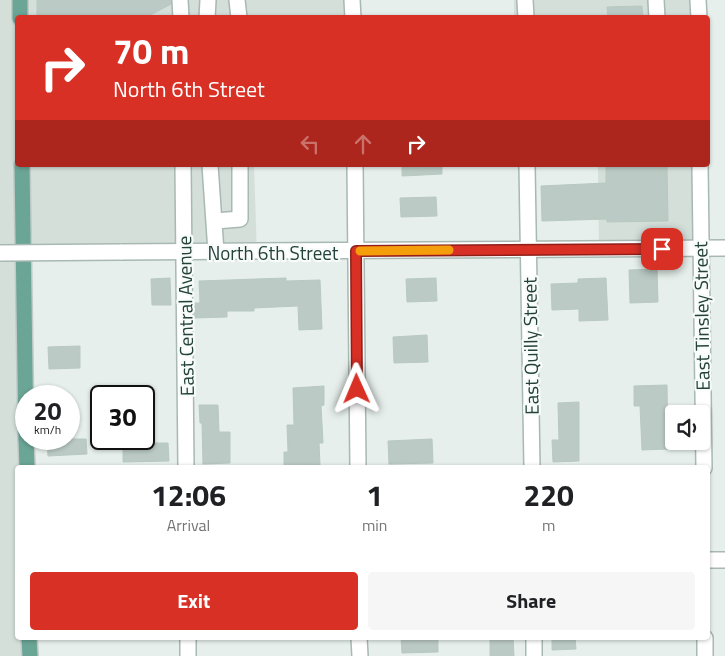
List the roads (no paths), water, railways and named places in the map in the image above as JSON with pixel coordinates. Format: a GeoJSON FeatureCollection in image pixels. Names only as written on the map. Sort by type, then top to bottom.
{"type":"FeatureCollection","features":[{"type":"Feature","properties":{"kind":"main road"},"geometry":{"type":"LineString","coordinates":[[20,0],[20,15]]}},
{"type":"Feature","properties":{"kind":"main road"},"geometry":{"type":"LineString","coordinates":[[22,167],[25,385]]}},
{"type":"Feature","properties":{"kind":"main road"},"geometry":{"type":"LineString","coordinates":[[26,450],[27,465]]}},
{"type":"Feature","properties":{"kind":"main road"},"geometry":{"type":"LineString","coordinates":[[29,640],[30,656]]}},
{"type":"Feature","properties":{"kind":"street"},"geometry":{"type":"LineString","coordinates":[[180,0],[180,15]]}},
{"type":"Feature","properties":{"kind":"street"},"geometry":{"type":"LineString","coordinates":[[207,15],[208,0]]}},
{"type":"Feature","properties":{"kind":"street"},"geometry":{"type":"LineString","coordinates":[[237,0],[239,15]]}},
{"type":"Feature","properties":{"kind":"street"},"geometry":{"type":"LineString","coordinates":[[352,0],[352,15]]}},
{"type":"Feature","properties":{"kind":"street"},"geometry":{"type":"LineString","coordinates":[[526,0],[526,15]]}},
{"type":"Feature","properties":{"kind":"street"},"geometry":{"type":"LineString","coordinates":[[656,0],[657,15]]}},
{"type":"Feature","properties":{"kind":"street"},"geometry":{"type":"LineString","coordinates":[[698,0],[698,15]]}},
{"type":"Feature","properties":{"kind":"street","name":"East Central Avenue"},"geometry":{"type":"LineString","coordinates":[[183,167],[186,465]]}},
{"type":"Feature","properties":{"kind":"street"},"geometry":{"type":"LineString","coordinates":[[210,167],[216,252]]}},
{"type":"Feature","properties":{"kind":"street"},"geometry":{"type":"LineString","coordinates":[[215,221],[240,219],[240,167]]}},
{"type":"Feature","properties":{"kind":"street"},"geometry":{"type":"LineString","coordinates":[[355,167],[358,465]]}},
{"type":"Feature","properties":{"kind":"street","name":"East Quilly Street"},"geometry":{"type":"LineString","coordinates":[[527,167],[532,465]]}},
{"type":"Feature","properties":{"kind":"street","name":"East Tinsley Street"},"geometry":{"type":"LineString","coordinates":[[700,167],[704,465]]}},
{"type":"Feature","properties":{"kind":"street","name":"North 6th Street"},"geometry":{"type":"LineString","coordinates":[[0,253],[725,248]]}},
{"type":"Feature","properties":{"kind":"street"},"geometry":{"type":"LineString","coordinates":[[710,560],[725,560]]}},
{"type":"Feature","properties":{"kind":"street"},"geometry":{"type":"LineString","coordinates":[[188,640],[188,656]]}},
{"type":"Feature","properties":{"kind":"street"},"geometry":{"type":"LineString","coordinates":[[360,640],[360,656]]}},
{"type":"Feature","properties":{"kind":"street"},"geometry":{"type":"LineString","coordinates":[[534,640],[534,656]]}},
{"type":"Feature","properties":{"kind":"street"},"geometry":{"type":"LineString","coordinates":[[705,640],[705,656]]}}]}
